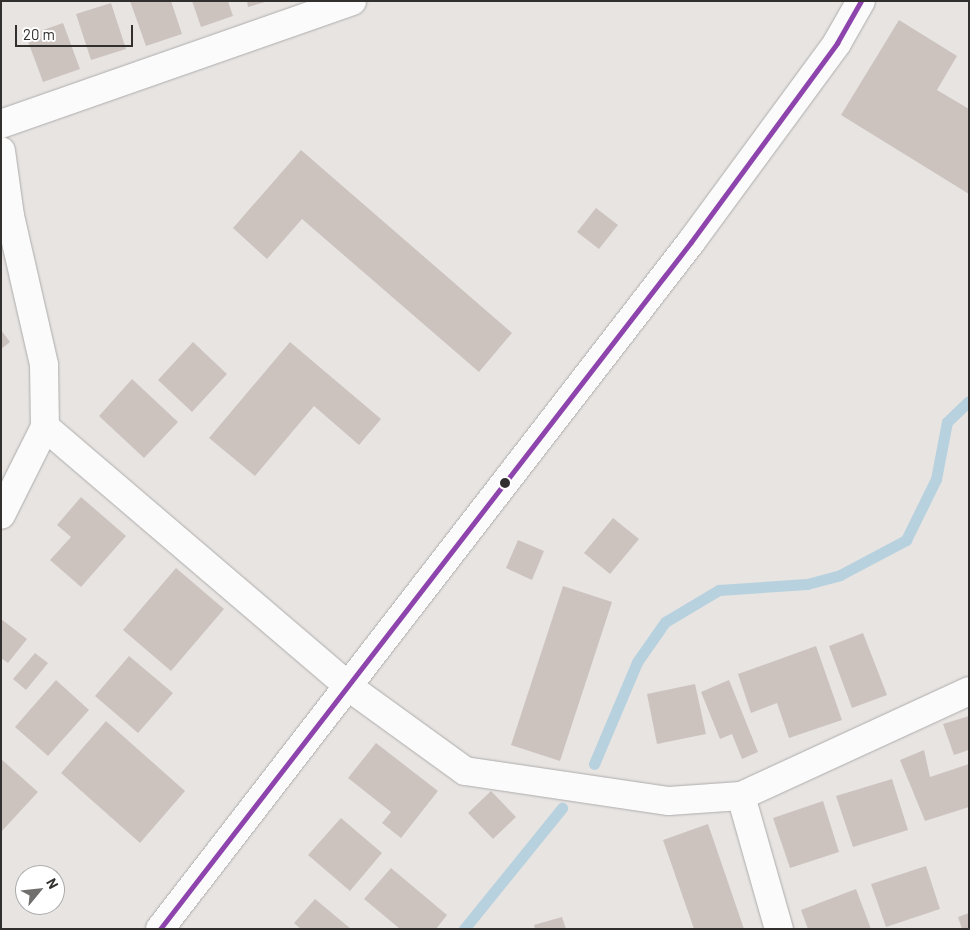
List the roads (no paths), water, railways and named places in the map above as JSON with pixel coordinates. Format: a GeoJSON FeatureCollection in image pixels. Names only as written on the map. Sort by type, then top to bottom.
{"type":"FeatureCollection","features":[{"type":"Feature","properties":{"kind":"main road"},"geometry":{"type":"LineString","coordinates":[[1,124],[352,1]]}},
{"type":"Feature","properties":{"kind":"main road"},"geometry":{"type":"LineString","coordinates":[[160,929],[692,242],[837,43],[861,1]]}},
{"type":"Feature","properties":{"kind":"main road"},"geometry":{"type":"LineString","coordinates":[[1,151],[6,219],[44,365],[45,427],[1,515]]}},
{"type":"Feature","properties":{"kind":"main road"},"geometry":{"type":"LineString","coordinates":[[45,427],[350,686],[465,771],[669,802],[741,796],[969,691]]}},
{"type":"Feature","properties":{"kind":"main road"},"geometry":{"type":"LineString","coordinates":[[741,796],[779,929]]}},
{"type":"Feature","properties":{"kind":"waterway"},"geometry":{"type":"LineString","coordinates":[[594,764],[637,662],[665,622],[719,590],[807,584],[840,575],[906,540],[936,479],[947,422],[969,401]]}},
{"type":"Feature","properties":{"kind":"waterway"},"geometry":{"type":"LineString","coordinates":[[464,929],[562,808]]}}]}
